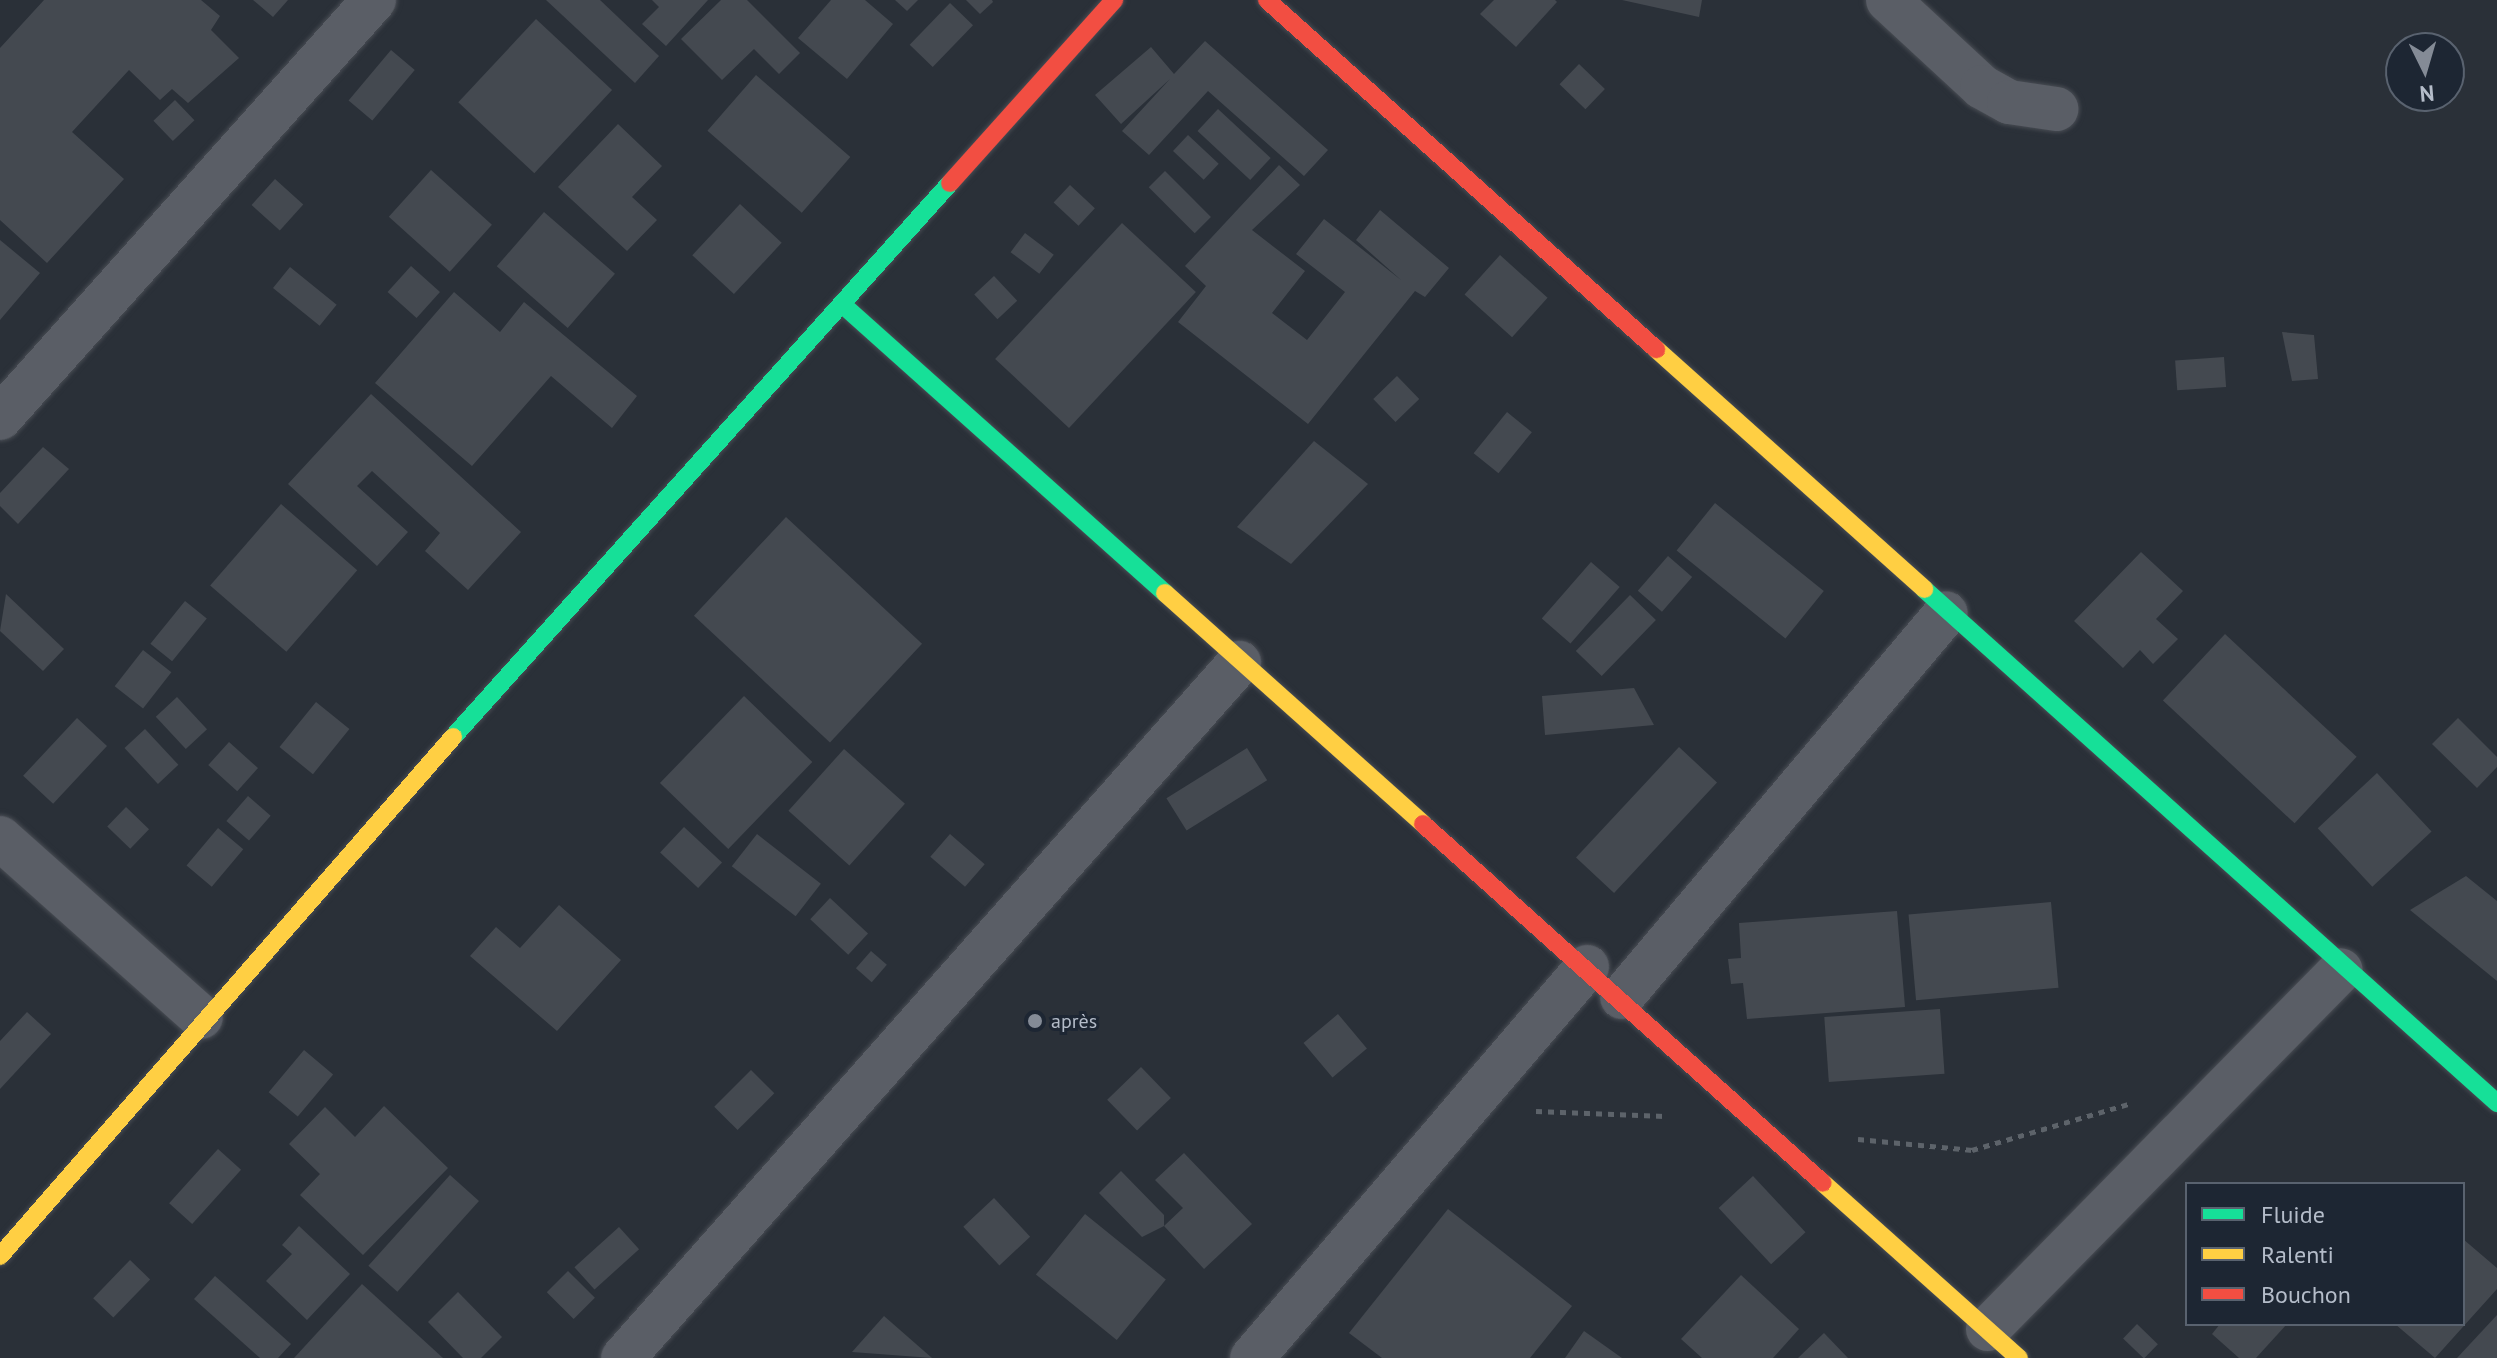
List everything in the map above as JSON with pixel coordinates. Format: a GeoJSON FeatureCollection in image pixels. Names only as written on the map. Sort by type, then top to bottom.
{"type":"FeatureCollection","features":[{"type":"Feature","properties":{"kind":"street"},"geometry":{"type":"LineString","coordinates":[[0,418],[374,0]]}},
{"type":"Feature","properties":{"kind":"street"},"geometry":{"type":"LineString","coordinates":[[0,1256],[201,1017],[1114,0]]}},
{"type":"Feature","properties":{"kind":"street"},"geometry":{"type":"LineString","coordinates":[[1267,0],[1576,271],[1946,613],[2341,970],[2497,1103]]}},
{"type":"Feature","properties":{"kind":"street"},"geometry":{"type":"LineString","coordinates":[[1888,0],[1982,87],[2009,102],[2056,109]]}},
{"type":"Feature","properties":{"kind":"street"},"geometry":{"type":"LineString","coordinates":[[843,305],[1239,663],[1622,997],[1760,1130],[2004,1344],[2341,970]]}},
{"type":"Feature","properties":{"kind":"street"},"geometry":{"type":"LineString","coordinates":[[1622,997],[1946,613]]}},
{"type":"Feature","properties":{"kind":"street"},"geometry":{"type":"LineString","coordinates":[[623,1358],[1239,663]]}},
{"type":"Feature","properties":{"kind":"street"},"geometry":{"type":"LineString","coordinates":[[0,838],[201,1017]]}},
{"type":"Feature","properties":{"kind":"street"},"geometry":{"type":"LineString","coordinates":[[1252,1358],[1587,967]]}},
{"type":"Feature","properties":{"kind":"path"},"geometry":{"type":"LineString","coordinates":[[1851,1138],[1972,1150],[2136,1101]]}},
{"type":"Feature","properties":{"kind":"path"},"geometry":{"type":"LineString","coordinates":[[1463,1111],[1618,1110],[1760,1130]]}},
{"type":"Feature","properties":{"kind":"building"},"geometry":{"type":"Polygon","coordinates":[[[44,0],[201,0],[220,16],[211,30],[239,58],[188,103],[172,89],[160,100],[129,70],[72,132],[124,179],[47,263],[0,220],[0,48],[44,0]]]}},
{"type":"Feature","properties":{"kind":"building"},"geometry":{"type":"Polygon","coordinates":[[[253,0],[288,0],[273,17],[253,0]]]}},
{"type":"Feature","properties":{"kind":"building"},"geometry":{"type":"Polygon","coordinates":[[[546,0],[600,0],[659,56],[635,83],[546,0]]]}},
{"type":"Feature","properties":{"kind":"building"},"geometry":{"type":"Polygon","coordinates":[[[652,0],[708,0],[666,46],[642,24],[659,7],[652,0]]]}},
{"type":"Feature","properties":{"kind":"building"},"geometry":{"type":"Polygon","coordinates":[[[721,0],[747,0],[800,53],[779,74],[754,49],[722,80],[681,39],[721,0]]]}},
{"type":"Feature","properties":{"kind":"building"},"geometry":{"type":"Polygon","coordinates":[[[831,0],[865,0],[893,24],[847,79],[798,38],[831,0]]]}},
{"type":"Feature","properties":{"kind":"building"},"geometry":{"type":"Polygon","coordinates":[[[895,0],[918,0],[907,11],[895,0]]]}},
{"type":"Feature","properties":{"kind":"building"},"geometry":{"type":"Polygon","coordinates":[[[966,0],[992,0],[993,2],[980,14],[966,0]]]}},
{"type":"Feature","properties":{"kind":"building"},"geometry":{"type":"Polygon","coordinates":[[[1494,0],[1557,2],[1516,47],[1480,14],[1494,0]]]}},
{"type":"Feature","properties":{"kind":"building"},"geometry":{"type":"Polygon","coordinates":[[[1622,0],[1702,0],[1699,17],[1622,0]]]}},
{"type":"Feature","properties":{"kind":"building"},"geometry":{"type":"Polygon","coordinates":[[[950,3],[973,25],[933,67],[910,45],[950,3]]]}},
{"type":"Feature","properties":{"kind":"building"},"geometry":{"type":"Polygon","coordinates":[[[536,19],[612,90],[534,173],[458,102],[536,19]]]}},
{"type":"Feature","properties":{"kind":"building"},"geometry":{"type":"Polygon","coordinates":[[[1205,41],[1328,150],[1304,176],[1208,91],[1149,155],[1122,131],[1170,79],[1121,124],[1095,95],[1151,47],[1174,74],[1205,41]]]}},
{"type":"Feature","properties":{"kind":"building"},"geometry":{"type":"Polygon","coordinates":[[[391,50],[415,70],[372,120],[349,101],[391,50]]]}},
{"type":"Feature","properties":{"kind":"building"},"geometry":{"type":"Polygon","coordinates":[[[1579,64],[1605,89],[1585,109],[1560,84],[1579,64]]]}},
{"type":"Feature","properties":{"kind":"building"},"geometry":{"type":"Polygon","coordinates":[[[756,75],[850,157],[802,213],[707,131],[756,75]]]}},
{"type":"Feature","properties":{"kind":"building"},"geometry":{"type":"Polygon","coordinates":[[[175,100],[194,120],[173,141],[153,121],[175,100]]]}},
{"type":"Feature","properties":{"kind":"building"},"geometry":{"type":"Polygon","coordinates":[[[1218,109],[1271,158],[1250,180],[1198,131],[1218,109]]]}},
{"type":"Feature","properties":{"kind":"building"},"geometry":{"type":"Polygon","coordinates":[[[618,124],[662,166],[632,197],[657,220],[627,251],[558,187],[618,124]]]}},
{"type":"Feature","properties":{"kind":"building"},"geometry":{"type":"Polygon","coordinates":[[[1188,135],[1219,164],[1204,180],[1173,151],[1188,135]]]}},
{"type":"Feature","properties":{"kind":"building"},"geometry":{"type":"Polygon","coordinates":[[[1279,165],[1300,185],[1252,230],[1305,271],[1272,313],[1307,340],[1345,292],[1296,254],[1324,219],[1401,280],[1356,240],[1380,210],[1449,268],[1425,297],[1415,291],[1308,424],[1178,322],[1206,286],[1185,266],[1279,165]]]}},
{"type":"Feature","properties":{"kind":"building"},"geometry":{"type":"Polygon","coordinates":[[[431,170],[492,225],[450,272],[389,217],[431,170]]]}},
{"type":"Feature","properties":{"kind":"building"},"geometry":{"type":"Polygon","coordinates":[[[1165,171],[1211,217],[1195,233],[1149,187],[1165,171]]]}},
{"type":"Feature","properties":{"kind":"building"},"geometry":{"type":"Polygon","coordinates":[[[275,179],[303,204],[280,230],[252,205],[275,179]]]}},
{"type":"Feature","properties":{"kind":"building"},"geometry":{"type":"Polygon","coordinates":[[[1070,185],[1095,208],[1078,226],[1054,203],[1070,185]]]}},
{"type":"Feature","properties":{"kind":"building"},"geometry":{"type":"Polygon","coordinates":[[[740,204],[782,243],[734,294],[692,255],[740,204]]]}},
{"type":"Feature","properties":{"kind":"building"},"geometry":{"type":"Polygon","coordinates":[[[544,212],[615,274],[568,328],[497,266],[544,212]]]}},
{"type":"Feature","properties":{"kind":"building"},"geometry":{"type":"Polygon","coordinates":[[[1122,223],[1196,292],[1069,428],[995,359],[1122,223]]]}},
{"type":"Feature","properties":{"kind":"building"},"geometry":{"type":"Polygon","coordinates":[[[1025,233],[1054,255],[1039,274],[1011,252],[1025,233]]]}},
{"type":"Feature","properties":{"kind":"building"},"geometry":{"type":"Polygon","coordinates":[[[0,240],[40,273],[0,320],[0,240]]]}},
{"type":"Feature","properties":{"kind":"building"},"geometry":{"type":"Polygon","coordinates":[[[1500,255],[1548,298],[1512,337],[1465,294],[1500,255]]]}},
{"type":"Feature","properties":{"kind":"building"},"geometry":{"type":"Polygon","coordinates":[[[411,266],[440,292],[417,318],[388,292],[411,266]]]}},
{"type":"Feature","properties":{"kind":"building"},"geometry":{"type":"Polygon","coordinates":[[[290,267],[337,305],[320,326],[273,288],[290,267]]]}},
{"type":"Feature","properties":{"kind":"building"},"geometry":{"type":"Polygon","coordinates":[[[994,276],[1017,301],[997,319],[974,294],[994,276]]]}},
{"type":"Feature","properties":{"kind":"building"},"geometry":{"type":"Polygon","coordinates":[[[454,292],[500,332],[524,302],[637,396],[612,428],[551,376],[472,466],[375,383],[454,292]]]}},
{"type":"Feature","properties":{"kind":"building"},"geometry":{"type":"Polygon","coordinates":[[[2282,332],[2314,335],[2318,379],[2292,381],[2282,332]]]}},
{"type":"Feature","properties":{"kind":"building"},"geometry":{"type":"Polygon","coordinates":[[[2224,357],[2226,387],[2177,390],[2175,360],[2224,357]]]}},
{"type":"Feature","properties":{"kind":"building"},"geometry":{"type":"Polygon","coordinates":[[[1397,376],[1419,399],[1395,422],[1373,399],[1397,376]]]}},
{"type":"Feature","properties":{"kind":"building"},"geometry":{"type":"Polygon","coordinates":[[[371,394],[521,532],[468,590],[425,551],[440,533],[372,471],[357,486],[408,532],[377,566],[288,484],[371,394]]]}},
{"type":"Feature","properties":{"kind":"building"},"geometry":{"type":"Polygon","coordinates":[[[1507,412],[1532,432],[1499,473],[1474,453],[1507,412]]]}},
{"type":"Feature","properties":{"kind":"building"},"geometry":{"type":"Polygon","coordinates":[[[1314,441],[1368,484],[1291,564],[1237,527],[1314,441]]]}},
{"type":"Feature","properties":{"kind":"building"},"geometry":{"type":"Polygon","coordinates":[[[43,447],[69,469],[18,524],[0,506],[0,493],[43,447]]]}},
{"type":"Feature","properties":{"kind":"building"},"geometry":{"type":"Polygon","coordinates":[[[1715,503],[1824,591],[1785,639],[1677,550],[1715,503]]]}},
{"type":"Feature","properties":{"kind":"building"},"geometry":{"type":"Polygon","coordinates":[[[281,504],[357,570],[286,652],[210,586],[281,504]]]}},
{"type":"Feature","properties":{"kind":"building"},"geometry":{"type":"Polygon","coordinates":[[[786,517],[922,644],[830,743],[694,616],[786,517]]]}},
{"type":"Feature","properties":{"kind":"building"},"geometry":{"type":"Polygon","coordinates":[[[2141,552],[2183,591],[2156,619],[2178,639],[2153,664],[2140,650],[2123,668],[2074,621],[2141,552]]]}},
{"type":"Feature","properties":{"kind":"building"},"geometry":{"type":"Polygon","coordinates":[[[1668,556],[1692,577],[1662,612],[1638,591],[1668,556]]]}},
{"type":"Feature","properties":{"kind":"building"},"geometry":{"type":"Polygon","coordinates":[[[1591,562],[1620,587],[1570,644],[1542,619],[1591,562]]]}},
{"type":"Feature","properties":{"kind":"building"},"geometry":{"type":"Polygon","coordinates":[[[6,594],[64,649],[43,671],[0,631],[6,594]]]}},
{"type":"Feature","properties":{"kind":"building"},"geometry":{"type":"Polygon","coordinates":[[[1630,595],[1656,620],[1602,676],[1576,651],[1630,595]]]}},
{"type":"Feature","properties":{"kind":"building"},"geometry":{"type":"Polygon","coordinates":[[[185,601],[207,619],[172,661],[150,644],[185,601]]]}},
{"type":"Feature","properties":{"kind":"building"},"geometry":{"type":"Polygon","coordinates":[[[2225,634],[2357,757],[2295,823],[2163,701],[2225,634]]]}},
{"type":"Feature","properties":{"kind":"building"},"geometry":{"type":"Polygon","coordinates":[[[143,650],[171,672],[143,708],[115,686],[143,650]]]}},
{"type":"Feature","properties":{"kind":"building"},"geometry":{"type":"Polygon","coordinates":[[[1634,688],[1654,725],[1545,735],[1542,696],[1634,688]]]}},
{"type":"Feature","properties":{"kind":"building"},"geometry":{"type":"Polygon","coordinates":[[[744,696],[812,762],[728,849],[660,783],[744,696]]]}},
{"type":"Feature","properties":{"kind":"building"},"geometry":{"type":"Polygon","coordinates":[[[177,697],[207,729],[186,749],[156,717],[177,697]]]}},
{"type":"Feature","properties":{"kind":"building"},"geometry":{"type":"Polygon","coordinates":[[[316,702],[349,729],[313,774],[279,747],[316,702]]]}},
{"type":"Feature","properties":{"kind":"building"},"geometry":{"type":"Polygon","coordinates":[[[77,718],[107,746],[53,804],[23,776],[77,718]]]}},
{"type":"Feature","properties":{"kind":"building"},"geometry":{"type":"Polygon","coordinates":[[[2458,718],[2497,757],[2497,767],[2477,788],[2432,744],[2458,718]]]}},
{"type":"Feature","properties":{"kind":"building"},"geometry":{"type":"Polygon","coordinates":[[[145,729],[178,765],[158,784],[125,748],[145,729]]]}},
{"type":"Feature","properties":{"kind":"building"},"geometry":{"type":"Polygon","coordinates":[[[229,742],[258,768],[237,791],[208,765],[229,742]]]}},
{"type":"Feature","properties":{"kind":"building"},"geometry":{"type":"Polygon","coordinates":[[[1679,747],[1717,782],[1614,893],[1576,857],[1679,747]]]}},
{"type":"Feature","properties":{"kind":"building"},"geometry":{"type":"Polygon","coordinates":[[[1247,748],[1267,780],[1187,831],[1166,798],[1247,748]]]}},
{"type":"Feature","properties":{"kind":"building"},"geometry":{"type":"Polygon","coordinates":[[[844,749],[905,804],[849,866],[788,811],[844,749]]]}},
{"type":"Feature","properties":{"kind":"building"},"geometry":{"type":"Polygon","coordinates":[[[2377,773],[2432,832],[2372,887],[2318,828],[2377,773]]]}},
{"type":"Feature","properties":{"kind":"building"},"geometry":{"type":"Polygon","coordinates":[[[248,796],[271,816],[249,841],[226,821],[248,796]]]}},
{"type":"Feature","properties":{"kind":"building"},"geometry":{"type":"Polygon","coordinates":[[[126,807],[149,829],[130,849],[107,826],[126,807]]]}},
{"type":"Feature","properties":{"kind":"building"},"geometry":{"type":"Polygon","coordinates":[[[684,827],[722,862],[698,888],[660,853],[684,827]]]}},
{"type":"Feature","properties":{"kind":"building"},"geometry":{"type":"Polygon","coordinates":[[[218,828],[243,849],[212,887],[187,866],[218,828]]]}},
{"type":"Feature","properties":{"kind":"building"},"geometry":{"type":"Polygon","coordinates":[[[757,834],[821,884],[796,916],[732,866],[757,834]]]}},
{"type":"Feature","properties":{"kind":"building"},"geometry":{"type":"Polygon","coordinates":[[[950,834],[985,864],[965,887],[930,857],[950,834]]]}},
{"type":"Feature","properties":{"kind":"building"},"geometry":{"type":"Polygon","coordinates":[[[2466,876],[2497,901],[2497,981],[2410,910],[2466,876]]]}},
{"type":"Feature","properties":{"kind":"building"},"geometry":{"type":"Polygon","coordinates":[[[830,898],[868,933],[848,955],[810,919],[830,898]]]}},
{"type":"Feature","properties":{"kind":"building"},"geometry":{"type":"Polygon","coordinates":[[[2051,902],[2058,988],[1916,1000],[1909,914],[2051,902]]]}},
{"type":"Feature","properties":{"kind":"building"},"geometry":{"type":"Polygon","coordinates":[[[559,905],[621,960],[557,1031],[470,956],[496,927],[520,948],[559,905]]]}},
{"type":"Feature","properties":{"kind":"building"},"geometry":{"type":"Polygon","coordinates":[[[1897,911],[1905,1007],[1747,1019],[1743,983],[1731,984],[1728,959],[1741,958],[1739,923],[1897,911]]]}},
{"type":"Feature","properties":{"kind":"building"},"geometry":{"type":"Polygon","coordinates":[[[871,951],[887,965],[872,982],[856,968],[871,951]]]}},
{"type":"Feature","properties":{"kind":"building"},"geometry":{"type":"Polygon","coordinates":[[[1940,1009],[1945,1074],[1829,1082],[1824,1017],[1940,1009]]]}},
{"type":"Feature","properties":{"kind":"building"},"geometry":{"type":"Polygon","coordinates":[[[27,1012],[51,1034],[0,1089],[0,1041],[27,1012]]]}},
{"type":"Feature","properties":{"kind":"building"},"geometry":{"type":"Polygon","coordinates":[[[1338,1014],[1367,1048],[1332,1077],[1304,1043],[1338,1014]]]}},
{"type":"Feature","properties":{"kind":"building"},"geometry":{"type":"Polygon","coordinates":[[[304,1050],[333,1074],[298,1117],[269,1092],[304,1050]]]}},
{"type":"Feature","properties":{"kind":"building"},"geometry":{"type":"Polygon","coordinates":[[[1141,1067],[1171,1098],[1137,1131],[1107,1100],[1141,1067]]]}},
{"type":"Feature","properties":{"kind":"building"},"geometry":{"type":"Polygon","coordinates":[[[751,1070],[774,1093],[738,1130],[714,1107],[751,1070]]]}},
{"type":"Feature","properties":{"kind":"building"},"geometry":{"type":"Polygon","coordinates":[[[384,1106],[448,1168],[363,1255],[300,1195],[320,1174],[289,1144],[325,1107],[355,1137],[384,1106]]]}},
{"type":"Feature","properties":{"kind":"building"},"geometry":{"type":"Polygon","coordinates":[[[218,1149],[241,1170],[192,1224],[169,1203],[218,1149]]]}},
{"type":"Feature","properties":{"kind":"building"},"geometry":{"type":"Polygon","coordinates":[[[1184,1153],[1252,1224],[1204,1269],[1164,1226],[1183,1208],[1155,1180],[1184,1153]]]}},
{"type":"Feature","properties":{"kind":"building"},"geometry":{"type":"Polygon","coordinates":[[[1121,1171],[1164,1215],[1164,1226],[1142,1237],[1099,1193],[1121,1171]]]}},
{"type":"Feature","properties":{"kind":"building"},"geometry":{"type":"Polygon","coordinates":[[[450,1175],[479,1201],[397,1292],[368,1266],[450,1175]]]}},
{"type":"Feature","properties":{"kind":"building"},"geometry":{"type":"Polygon","coordinates":[[[1753,1176],[1806,1232],[1771,1264],[1719,1208],[1753,1176]]]}},
{"type":"Feature","properties":{"kind":"building"},"geometry":{"type":"Polygon","coordinates":[[[994,1198],[1030,1237],[999,1265],[963,1227],[994,1198]]]}},
{"type":"Feature","properties":{"kind":"building"},"geometry":{"type":"Polygon","coordinates":[[[1448,1209],[1572,1306],[1530,1358],[1382,1358],[1349,1333],[1448,1209]]]}},
{"type":"Feature","properties":{"kind":"building"},"geometry":{"type":"Polygon","coordinates":[[[1085,1214],[1166,1279],[1117,1340],[1036,1275],[1085,1214]]]}},
{"type":"Feature","properties":{"kind":"building"},"geometry":{"type":"Polygon","coordinates":[[[299,1226],[350,1274],[307,1320],[266,1281],[292,1254],[282,1245],[299,1226]]]}},
{"type":"Feature","properties":{"kind":"building"},"geometry":{"type":"Polygon","coordinates":[[[619,1227],[639,1249],[594,1289],[574,1267],[619,1227]]]}},
{"type":"Feature","properties":{"kind":"building"},"geometry":{"type":"Polygon","coordinates":[[[2465,1241],[2497,1268],[2497,1289],[2465,1325],[2465,1241]]]}},
{"type":"Feature","properties":{"kind":"building"},"geometry":{"type":"Polygon","coordinates":[[[130,1260],[150,1279],[113,1318],[93,1298],[130,1260]]]}},
{"type":"Feature","properties":{"kind":"building"},"geometry":{"type":"Polygon","coordinates":[[[568,1271],[595,1298],[574,1319],[547,1292],[568,1271]]]}},
{"type":"Feature","properties":{"kind":"building"},"geometry":{"type":"Polygon","coordinates":[[[1741,1275],[1799,1329],[1773,1358],[1702,1358],[1681,1339],[1741,1275]]]}},
{"type":"Feature","properties":{"kind":"building"},"geometry":{"type":"Polygon","coordinates":[[[215,1276],[291,1344],[278,1358],[260,1358],[194,1299],[215,1276]]]}},
{"type":"Feature","properties":{"kind":"building"},"geometry":{"type":"Polygon","coordinates":[[[362,1284],[443,1358],[294,1358],[362,1284]]]}},
{"type":"Feature","properties":{"kind":"building"},"geometry":{"type":"Polygon","coordinates":[[[458,1292],[502,1337],[481,1358],[463,1358],[428,1322],[458,1292]]]}},
{"type":"Feature","properties":{"kind":"building"},"geometry":{"type":"Polygon","coordinates":[[[2497,1315],[2497,1358],[2457,1358],[2497,1315]]]}},
{"type":"Feature","properties":{"kind":"building"},"geometry":{"type":"Polygon","coordinates":[[[884,1316],[932,1358],[852,1352],[884,1316]]]}},
{"type":"Feature","properties":{"kind":"building"},"geometry":{"type":"Polygon","coordinates":[[[2137,1324],[2158,1344],[2143,1358],[2123,1338],[2137,1324]]]}},
{"type":"Feature","properties":{"kind":"building"},"geometry":{"type":"Polygon","coordinates":[[[2218,1326],[2285,1326],[2256,1358],[2239,1358],[2212,1334],[2218,1326]]]}},
{"type":"Feature","properties":{"kind":"building"},"geometry":{"type":"Polygon","coordinates":[[[2397,1326],[2464,1326],[2435,1358],[2397,1326]]]}},
{"type":"Feature","properties":{"kind":"building"},"geometry":{"type":"Polygon","coordinates":[[[1584,1331],[1622,1358],[1565,1358],[1584,1331]]]}},
{"type":"Feature","properties":{"kind":"building"},"geometry":{"type":"Polygon","coordinates":[[[1824,1333],[1848,1358],[1798,1358],[1824,1333]]]}},
{"type":"Feature","properties":{"kind":"traffic: fast"},"geometry":{"type":"LineString","coordinates":[[453,737],[950,183]]}},
{"type":"Feature","properties":{"kind":"traffic: fast"},"geometry":{"type":"LineString","coordinates":[[843,305],[1165,593]]}},
{"type":"Feature","properties":{"kind":"traffic: fast"},"geometry":{"type":"LineString","coordinates":[[1924,589],[2497,1103]]}},
{"type":"Feature","properties":{"kind":"traffic: slow"},"geometry":{"type":"LineString","coordinates":[[1656,349],[1924,589]]}},
{"type":"Feature","properties":{"kind":"traffic: slow"},"geometry":{"type":"LineString","coordinates":[[1165,593],[1423,824]]}},
{"type":"Feature","properties":{"kind":"traffic: slow"},"geometry":{"type":"LineString","coordinates":[[0,1256],[453,737]]}},
{"type":"Feature","properties":{"kind":"traffic: slow"},"geometry":{"type":"LineString","coordinates":[[1823,1183],[2019,1358]]}},
{"type":"Feature","properties":{"kind":"traffic: jam"},"geometry":{"type":"LineString","coordinates":[[950,183],[1114,0]]}},
{"type":"Feature","properties":{"kind":"traffic: jam"},"geometry":{"type":"LineString","coordinates":[[1267,0],[1656,349]]}},
{"type":"Feature","properties":{"kind":"traffic: jam"},"geometry":{"type":"LineString","coordinates":[[1423,824],[1823,1183]]}},
{"type":"Feature","properties":{"kind":"place","name":"après"},"geometry":{"type":"Point","coordinates":[1035,1021]}}]}
